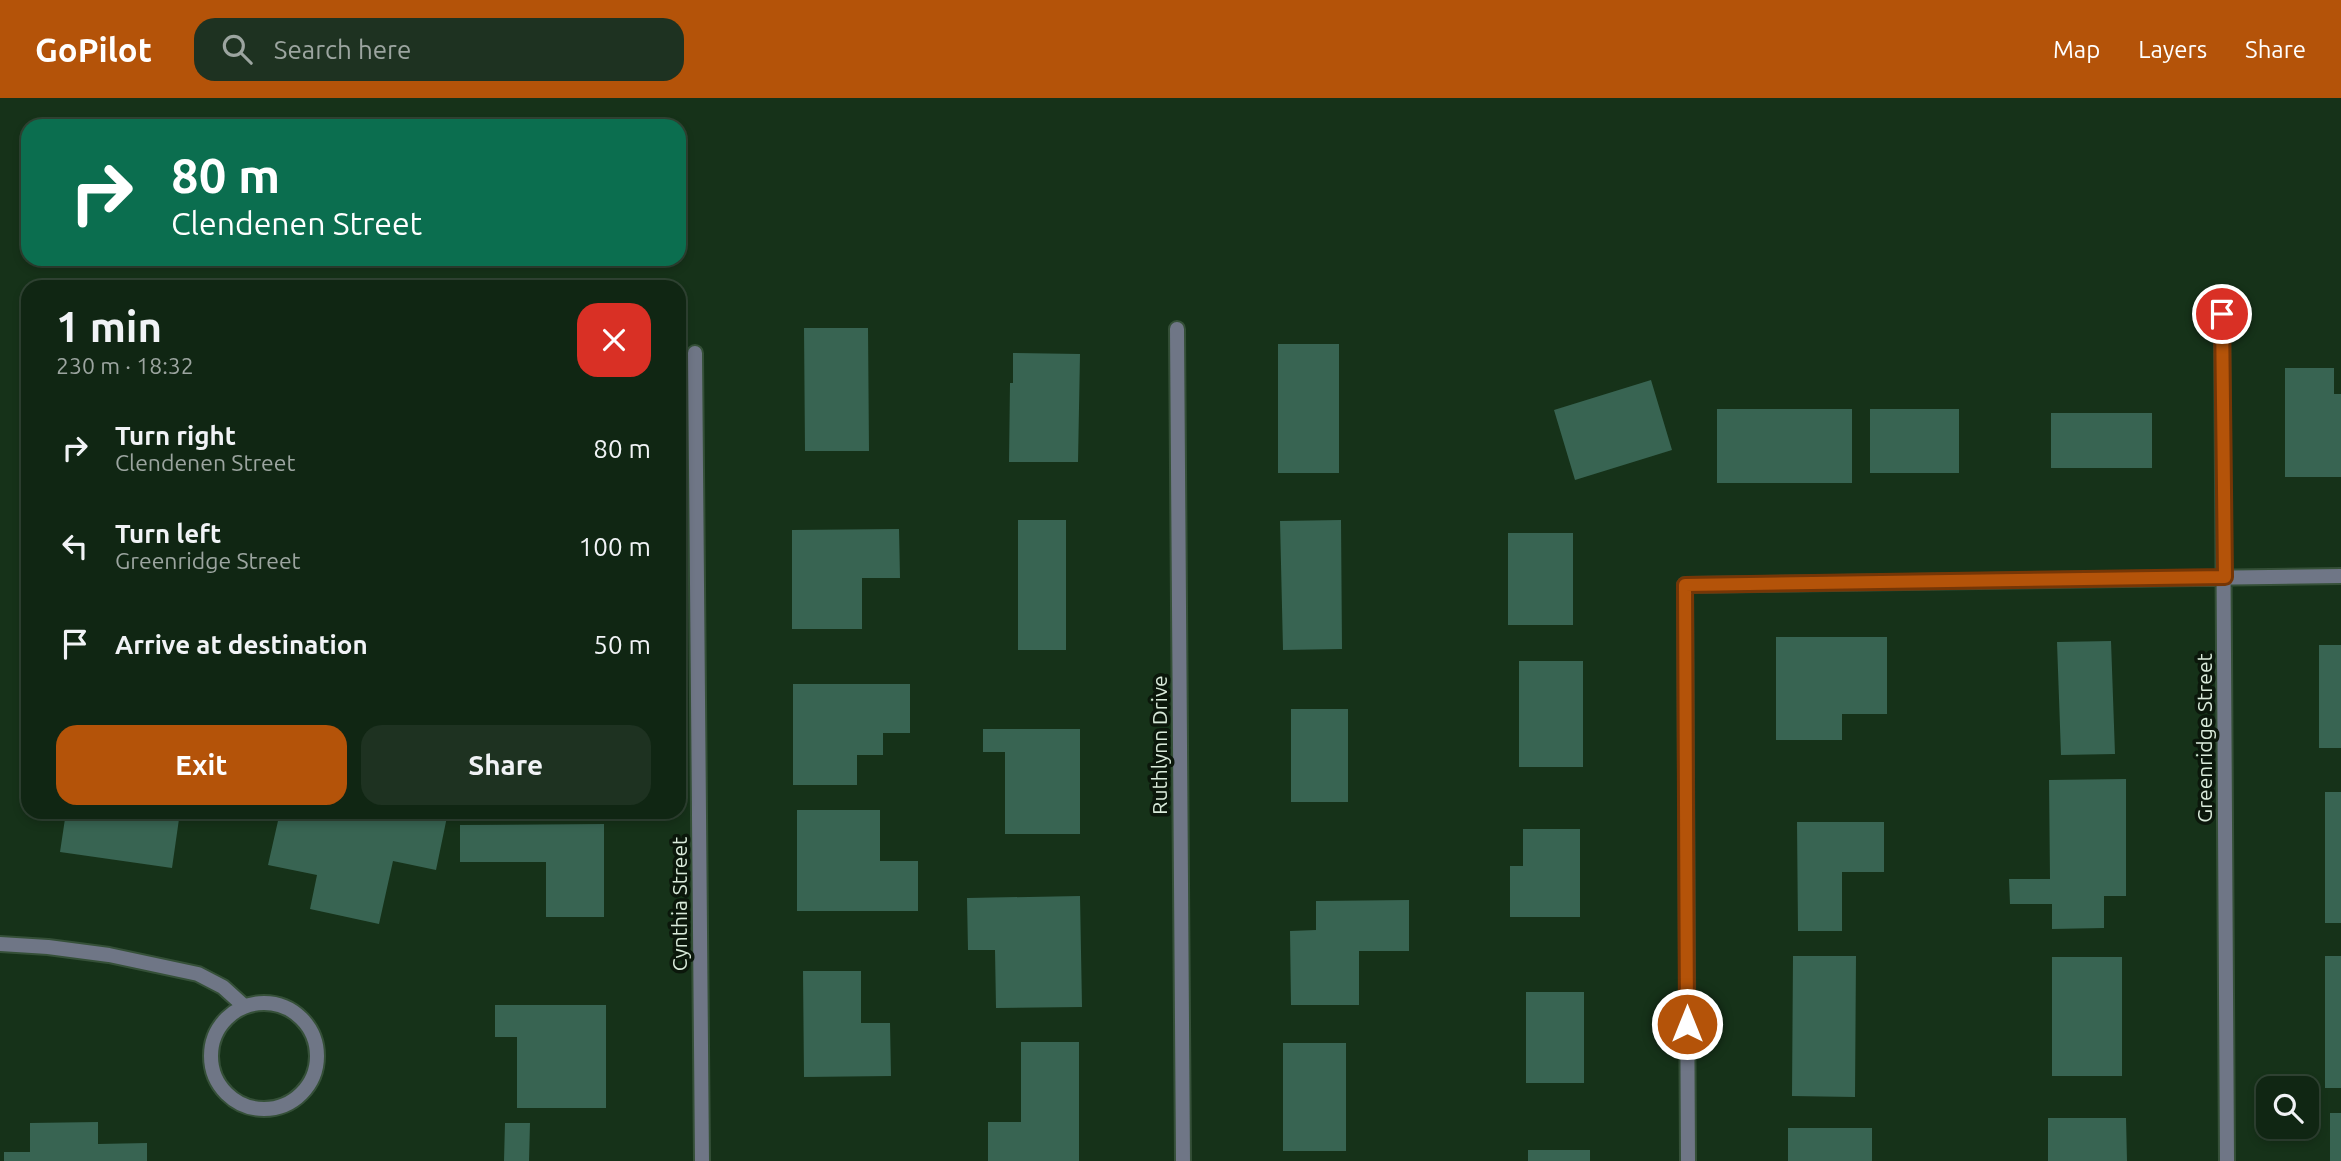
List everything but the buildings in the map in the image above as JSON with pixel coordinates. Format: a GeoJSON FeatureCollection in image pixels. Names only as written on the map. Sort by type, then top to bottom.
{"type":"FeatureCollection","features":[{"type":"Feature","properties":{"kind":"street","name":"Greenridge Street"},"geometry":{"type":"LineString","coordinates":[[2222,314],[2227,1161]]}},
{"type":"Feature","properties":{"kind":"street","name":"Ruthlynn Drive"},"geometry":{"type":"LineString","coordinates":[[1177,329],[1184,1161]]}},
{"type":"Feature","properties":{"kind":"street","name":"Cynthia Street"},"geometry":{"type":"LineString","coordinates":[[695,353],[702,1161]]}},
{"type":"Feature","properties":{"kind":"street"},"geometry":{"type":"LineString","coordinates":[[1688,1161],[1685,585],[2341,576]]}},
{"type":"Feature","properties":{"kind":"street"},"geometry":{"type":"LineString","coordinates":[[0,944],[99,953],[198,974],[223,987],[244,1006]]}},
{"type":"Feature","properties":{"kind":"street"},"geometry":{"type":"LineString","coordinates":[[261,1002],[278,1004],[294,1012],[307,1024],[314,1039],[317,1056],[314,1074],[306,1089],[293,1101],[276,1108],[259,1109],[242,1104],[228,1094],[216,1080],[211,1063],[212,1045],[218,1029],[229,1015],[244,1006],[261,1002]]}},
{"type":"Feature","properties":{"kind":"route"},"geometry":{"type":"LineString","coordinates":[[1687,1024],[1685,585],[2225,577],[2222,314]]}}]}
